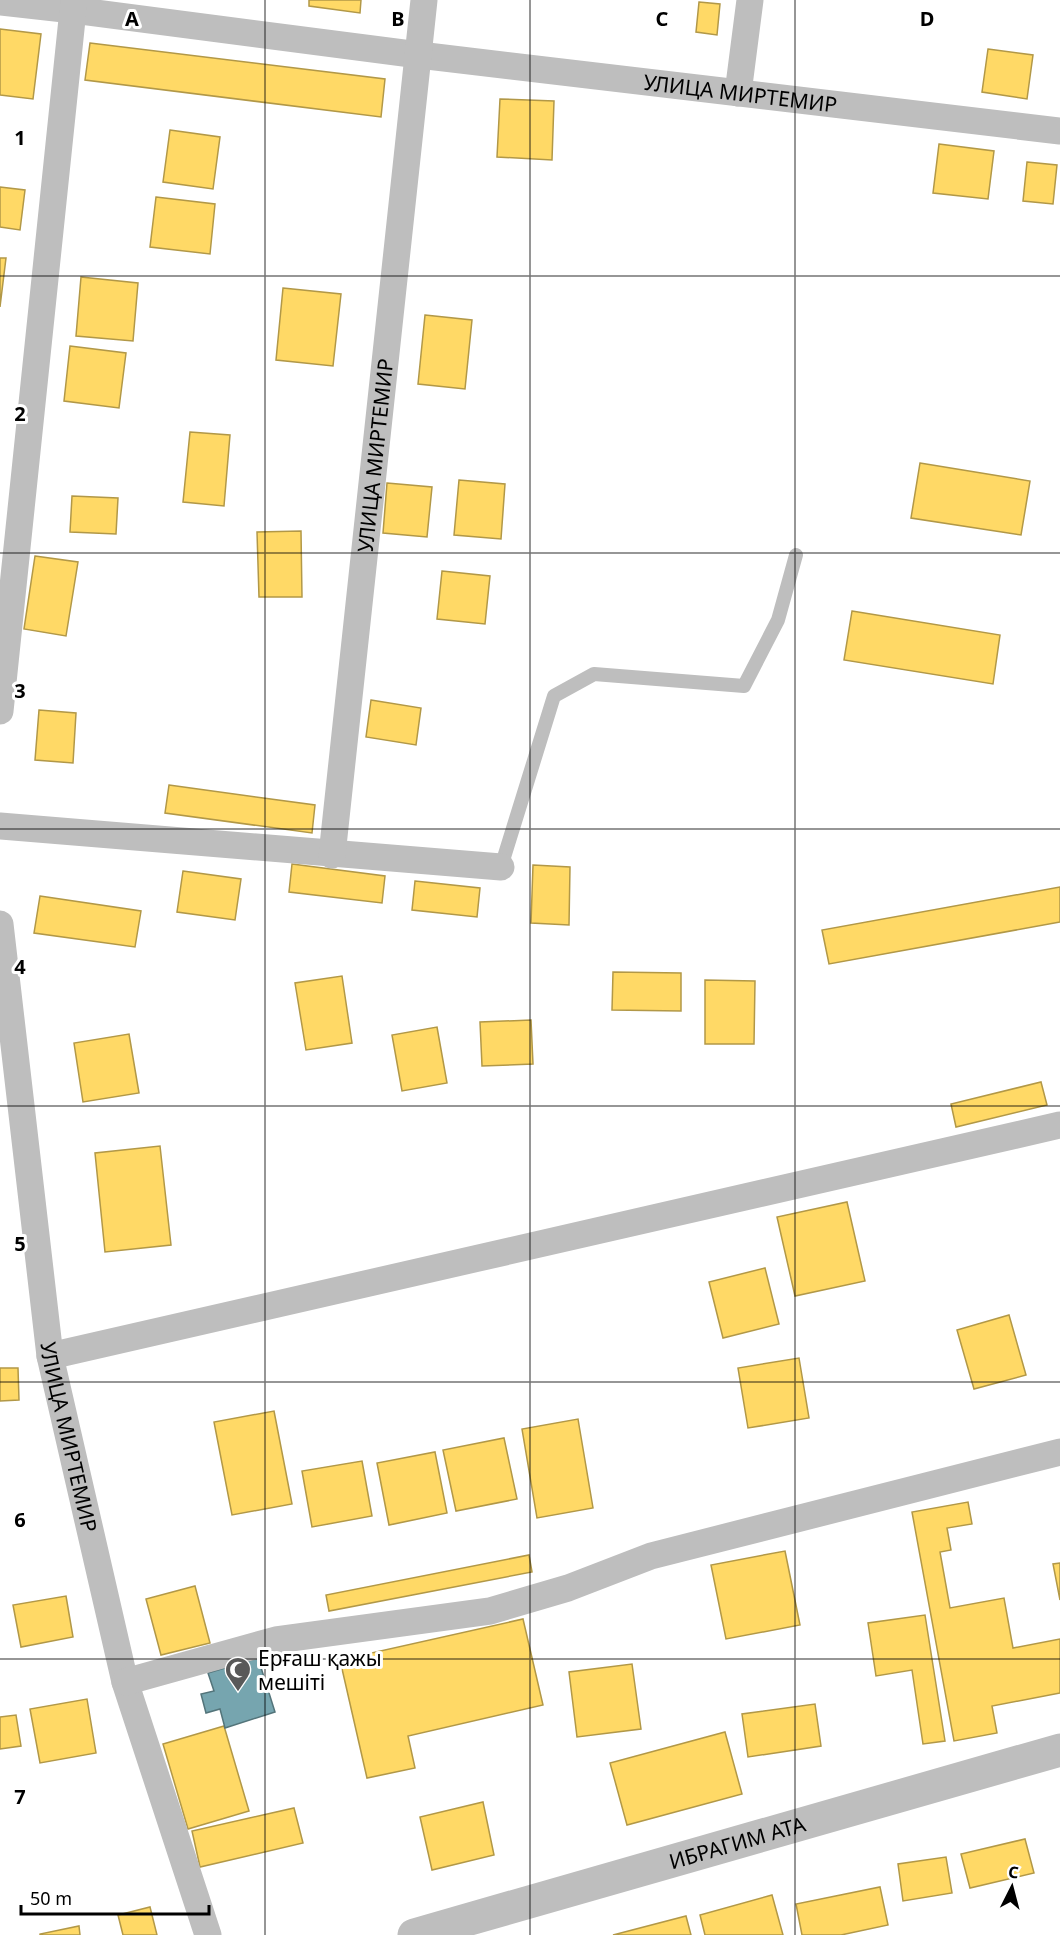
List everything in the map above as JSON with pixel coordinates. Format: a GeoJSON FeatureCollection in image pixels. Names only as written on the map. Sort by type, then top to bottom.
{"type":"FeatureCollection","features":[{"type":"Feature","properties":{"kind":"street","name":"УЛИЦА МИРТЕМИР"},"geometry":{"type":"LineString","coordinates":[[332,855],[424,0]]}},
{"type":"Feature","properties":{"kind":"street"},"geometry":{"type":"LineString","coordinates":[[738,93],[750,0]]}},
{"type":"Feature","properties":{"kind":"street","name":"УЛИЦА МИРТЕМИР"},"geometry":{"type":"LineString","coordinates":[[0,2],[74,5],[419,55],[1060,131]]}},
{"type":"Feature","properties":{"kind":"street"},"geometry":{"type":"LineString","coordinates":[[0,711],[74,5]]}},
{"type":"Feature","properties":{"kind":"street"},"geometry":{"type":"LineString","coordinates":[[0,826],[332,855],[501,867]]}},
{"type":"Feature","properties":{"kind":"street","name":"УЛИЦА МИРТЕМИР"},"geometry":{"type":"LineString","coordinates":[[0,924],[50,1356],[125,1682],[208,1935]]}},
{"type":"Feature","properties":{"kind":"street"},"geometry":{"type":"LineString","coordinates":[[50,1356],[1060,1125]]}},
{"type":"Feature","properties":{"kind":"street"},"geometry":{"type":"LineString","coordinates":[[125,1682],[276,1640],[490,1611],[568,1588],[651,1556],[1060,1452]]}},
{"type":"Feature","properties":{"kind":"street","name":"ИБРАГИМ АТА"},"geometry":{"type":"LineString","coordinates":[[414,1935],[1060,1750]]}},
{"type":"Feature","properties":{"kind":"lane"},"geometry":{"type":"LineString","coordinates":[[501,867],[554,696],[594,674],[744,686],[778,620],[796,555]]}},
{"type":"Feature","properties":{"kind":"building: Жильё"},"geometry":{"type":"Polygon","coordinates":[[[309,0],[361,0],[360,13],[309,6],[309,0]]]}},
{"type":"Feature","properties":{"kind":"building: Жильё"},"geometry":{"type":"Polygon","coordinates":[[[699,2],[720,4],[717,35],[696,32],[699,2]]]}},
{"type":"Feature","properties":{"kind":"building: Жильё"},"geometry":{"type":"Polygon","coordinates":[[[0,29],[41,34],[33,99],[0,95],[0,29]]]}},
{"type":"Feature","properties":{"kind":"building: Жильё"},"geometry":{"type":"Polygon","coordinates":[[[90,43],[385,79],[381,117],[85,80],[90,43]]]}},
{"type":"Feature","properties":{"kind":"building: Жильё"},"geometry":{"type":"Polygon","coordinates":[[[988,49],[1033,55],[1027,99],[982,92],[988,49]]]}},
{"type":"Feature","properties":{"kind":"building: Жильё"},"geometry":{"type":"Polygon","coordinates":[[[500,99],[554,101],[552,160],[497,157],[500,99]]]}},
{"type":"Feature","properties":{"kind":"building: Жильё"},"geometry":{"type":"Polygon","coordinates":[[[170,130],[220,137],[213,189],[163,182],[170,130]]]}},
{"type":"Feature","properties":{"kind":"building: Жильё"},"geometry":{"type":"Polygon","coordinates":[[[939,144],[994,151],[988,199],[933,193],[939,144]]]}},
{"type":"Feature","properties":{"kind":"building: Жильё"},"geometry":{"type":"Polygon","coordinates":[[[1027,162],[1057,165],[1053,204],[1023,201],[1027,162]]]}},
{"type":"Feature","properties":{"kind":"building: Жильё"},"geometry":{"type":"Polygon","coordinates":[[[0,187],[25,190],[20,230],[0,227],[0,187]]]}},
{"type":"Feature","properties":{"kind":"building: Жильё"},"geometry":{"type":"Polygon","coordinates":[[[156,197],[215,204],[210,254],[150,247],[156,197]]]}},
{"type":"Feature","properties":{"kind":"building: Жильё"},"geometry":{"type":"Polygon","coordinates":[[[0,258],[6,258],[0,307],[0,258]]]}},
{"type":"Feature","properties":{"kind":"building: Жильё"},"geometry":{"type":"Polygon","coordinates":[[[81,277],[138,283],[133,341],[76,336],[81,277]]]}},
{"type":"Feature","properties":{"kind":"building: Жильё"},"geometry":{"type":"Polygon","coordinates":[[[283,288],[341,294],[333,366],[276,360],[283,288]]]}},
{"type":"Feature","properties":{"kind":"building: Жильё"},"geometry":{"type":"Polygon","coordinates":[[[425,315],[472,320],[465,389],[418,384],[425,315]]]}},
{"type":"Feature","properties":{"kind":"building: Жильё"},"geometry":{"type":"Polygon","coordinates":[[[70,346],[126,353],[119,408],[64,401],[70,346]]]}},
{"type":"Feature","properties":{"kind":"building: Жильё"},"geometry":{"type":"Polygon","coordinates":[[[190,432],[230,435],[224,506],[183,502],[190,432]]]}},
{"type":"Feature","properties":{"kind":"building: Жильё"},"geometry":{"type":"Polygon","coordinates":[[[920,463],[1030,481],[1021,535],[911,518],[920,463]]]}},
{"type":"Feature","properties":{"kind":"building: Жильё"},"geometry":{"type":"Polygon","coordinates":[[[459,480],[505,484],[501,539],[454,535],[459,480]]]}},
{"type":"Feature","properties":{"kind":"building: Жильё"},"geometry":{"type":"Polygon","coordinates":[[[387,483],[432,487],[427,537],[383,533],[387,483]]]}},
{"type":"Feature","properties":{"kind":"building: Жильё"},"geometry":{"type":"Polygon","coordinates":[[[72,496],[118,498],[116,534],[70,532],[72,496]]]}},
{"type":"Feature","properties":{"kind":"building: Жильё"},"geometry":{"type":"Polygon","coordinates":[[[301,531],[302,597],[259,597],[257,532],[301,531]]]}},
{"type":"Feature","properties":{"kind":"building: Жильё"},"geometry":{"type":"Polygon","coordinates":[[[35,556],[78,562],[66,636],[24,629],[35,556]]]}},
{"type":"Feature","properties":{"kind":"building: Жильё"},"geometry":{"type":"Polygon","coordinates":[[[442,571],[490,576],[485,624],[437,619],[442,571]]]}},
{"type":"Feature","properties":{"kind":"building: Жильё"},"geometry":{"type":"Polygon","coordinates":[[[852,611],[1000,635],[993,684],[844,660],[852,611]]]}},
{"type":"Feature","properties":{"kind":"building: Жильё"},"geometry":{"type":"Polygon","coordinates":[[[371,700],[421,708],[416,745],[366,737],[371,700]]]}},
{"type":"Feature","properties":{"kind":"building: Жильё"},"geometry":{"type":"Polygon","coordinates":[[[39,710],[76,713],[73,763],[35,760],[39,710]]]}},
{"type":"Feature","properties":{"kind":"building: Жильё"},"geometry":{"type":"Polygon","coordinates":[[[169,785],[315,805],[312,833],[165,813],[169,785]]]}},
{"type":"Feature","properties":{"kind":"building: Жильё"},"geometry":{"type":"Polygon","coordinates":[[[292,864],[385,876],[382,903],[289,892],[292,864]]]}},
{"type":"Feature","properties":{"kind":"building: Жильё"},"geometry":{"type":"Polygon","coordinates":[[[533,865],[570,867],[569,925],[531,923],[533,865]]]}},
{"type":"Feature","properties":{"kind":"building: Жильё"},"geometry":{"type":"Polygon","coordinates":[[[183,871],[241,879],[235,920],[177,912],[183,871]]]}},
{"type":"Feature","properties":{"kind":"building: Жильё"},"geometry":{"type":"Polygon","coordinates":[[[415,881],[480,888],[477,917],[412,910],[415,881]]]}},
{"type":"Feature","properties":{"kind":"building: Жильё"},"geometry":{"type":"Polygon","coordinates":[[[1060,887],[1060,922],[829,964],[822,930],[1060,887]]]}},
{"type":"Feature","properties":{"kind":"building: Жильё"},"geometry":{"type":"Polygon","coordinates":[[[40,896],[141,911],[135,947],[34,933],[40,896]]]}},
{"type":"Feature","properties":{"kind":"building: Жильё"},"geometry":{"type":"Polygon","coordinates":[[[613,972],[681,973],[681,1011],[612,1010],[613,972]]]}},
{"type":"Feature","properties":{"kind":"building: Жильё"},"geometry":{"type":"Polygon","coordinates":[[[342,976],[352,1043],[306,1050],[295,983],[342,976]]]}},
{"type":"Feature","properties":{"kind":"building: Жильё"},"geometry":{"type":"Polygon","coordinates":[[[705,980],[755,981],[754,1044],[705,1044],[705,980]]]}},
{"type":"Feature","properties":{"kind":"building: Жильё"},"geometry":{"type":"Polygon","coordinates":[[[531,1020],[533,1064],[482,1066],[480,1022],[531,1020]]]}},
{"type":"Feature","properties":{"kind":"building: Жильё"},"geometry":{"type":"Polygon","coordinates":[[[437,1027],[447,1083],[402,1091],[392,1035],[437,1027]]]}},
{"type":"Feature","properties":{"kind":"building: Жильё"},"geometry":{"type":"Polygon","coordinates":[[[129,1034],[139,1093],[83,1102],[74,1043],[129,1034]]]}},
{"type":"Feature","properties":{"kind":"building: Жильё"},"geometry":{"type":"Polygon","coordinates":[[[1041,1082],[1047,1105],[956,1127],[951,1104],[1041,1082]]]}},
{"type":"Feature","properties":{"kind":"building: Жильё"},"geometry":{"type":"Polygon","coordinates":[[[160,1146],[171,1245],[105,1252],[95,1153],[160,1146]]]}},
{"type":"Feature","properties":{"kind":"building: Жильё"},"geometry":{"type":"Polygon","coordinates":[[[847,1202],[865,1281],[795,1296],[777,1217],[847,1202]]]}},
{"type":"Feature","properties":{"kind":"building: Жильё"},"geometry":{"type":"Polygon","coordinates":[[[765,1268],[779,1324],[723,1338],[709,1282],[765,1268]]]}},
{"type":"Feature","properties":{"kind":"building: Жильё"},"geometry":{"type":"Polygon","coordinates":[[[1009,1315],[1026,1375],[974,1389],[957,1330],[1009,1315]]]}},
{"type":"Feature","properties":{"kind":"building: Жильё"},"geometry":{"type":"Polygon","coordinates":[[[799,1358],[809,1418],[748,1428],[738,1368],[799,1358]]]}},
{"type":"Feature","properties":{"kind":"building: Жильё"},"geometry":{"type":"Polygon","coordinates":[[[0,1368],[18,1368],[19,1400],[0,1401],[0,1368]]]}},
{"type":"Feature","properties":{"kind":"building: Жильё"},"geometry":{"type":"Polygon","coordinates":[[[274,1411],[292,1504],[232,1515],[214,1422],[274,1411]]]}},
{"type":"Feature","properties":{"kind":"building: Жильё"},"geometry":{"type":"Polygon","coordinates":[[[578,1419],[593,1508],[537,1518],[522,1429],[578,1419]]]}},
{"type":"Feature","properties":{"kind":"building: Жильё"},"geometry":{"type":"Polygon","coordinates":[[[504,1438],[517,1499],[456,1511],[443,1450],[504,1438]]]}},
{"type":"Feature","properties":{"kind":"building: Жильё"},"geometry":{"type":"Polygon","coordinates":[[[435,1452],[447,1513],[389,1525],[377,1463],[435,1452]]]}},
{"type":"Feature","properties":{"kind":"building: Жильё"},"geometry":{"type":"Polygon","coordinates":[[[362,1461],[372,1516],[312,1527],[302,1471],[362,1461]]]}},
{"type":"Feature","properties":{"kind":"building: Жильё"},"geometry":{"type":"Polygon","coordinates":[[[968,1502],[972,1524],[947,1528],[951,1550],[940,1552],[950,1608],[1004,1598],[1013,1648],[1060,1639],[1060,1693],[992,1706],[997,1733],[954,1741],[912,1512],[968,1502]]]}},
{"type":"Feature","properties":{"kind":"building: Жильё"},"geometry":{"type":"Polygon","coordinates":[[[785,1551],[800,1625],[726,1639],[711,1565],[785,1551]]]}},
{"type":"Feature","properties":{"kind":"building: Жильё"},"geometry":{"type":"Polygon","coordinates":[[[529,1555],[532,1572],[329,1611],[326,1595],[529,1555]]]}},
{"type":"Feature","properties":{"kind":"building: Жильё"},"geometry":{"type":"Polygon","coordinates":[[[1060,1563],[1060,1600],[1053,1564],[1060,1563]]]}},
{"type":"Feature","properties":{"kind":"building: Жильё"},"geometry":{"type":"Polygon","coordinates":[[[195,1586],[210,1643],[161,1655],[146,1599],[195,1586]]]}},
{"type":"Feature","properties":{"kind":"building: Жильё"},"geometry":{"type":"Polygon","coordinates":[[[66,1596],[73,1637],[21,1647],[13,1605],[66,1596]]]}},
{"type":"Feature","properties":{"kind":"building: Жильё"},"geometry":{"type":"Polygon","coordinates":[[[925,1615],[945,1741],[923,1744],[912,1670],[876,1676],[868,1623],[925,1615]]]}},
{"type":"Feature","properties":{"kind":"building: Жильё"},"geometry":{"type":"Polygon","coordinates":[[[523,1619],[543,1705],[408,1736],[415,1768],[367,1778],[340,1660],[523,1619]]]}},
{"type":"Feature","properties":{"kind":"building: Жильё"},"geometry":{"type":"Polygon","coordinates":[[[632,1664],[641,1729],[577,1737],[569,1672],[632,1664]]]}},
{"type":"Feature","properties":{"kind":"building: Жильё"},"geometry":{"type":"Polygon","coordinates":[[[87,1699],[96,1753],[40,1763],[30,1709],[87,1699]]]}},
{"type":"Feature","properties":{"kind":"building: Жильё"},"geometry":{"type":"Polygon","coordinates":[[[815,1704],[821,1746],[748,1757],[742,1714],[815,1704]]]}},
{"type":"Feature","properties":{"kind":"building: Жильё"},"geometry":{"type":"Polygon","coordinates":[[[16,1715],[21,1746],[0,1749],[0,1717],[16,1715]]]}},
{"type":"Feature","properties":{"kind":"building: Жильё"},"geometry":{"type":"Polygon","coordinates":[[[224,1726],[249,1811],[188,1829],[163,1744],[224,1726]]]}},
{"type":"Feature","properties":{"kind":"building: Жильё"},"geometry":{"type":"Polygon","coordinates":[[[725,1732],[742,1794],[627,1825],[610,1763],[725,1732]]]}},
{"type":"Feature","properties":{"kind":"building: Жильё"},"geometry":{"type":"Polygon","coordinates":[[[483,1802],[494,1855],[432,1870],[420,1817],[483,1802]]]}},
{"type":"Feature","properties":{"kind":"building: Жильё"},"geometry":{"type":"Polygon","coordinates":[[[294,1808],[303,1843],[200,1867],[192,1831],[294,1808]]]}},
{"type":"Feature","properties":{"kind":"building: Жильё"},"geometry":{"type":"Polygon","coordinates":[[[1025,1839],[1034,1873],[970,1888],[961,1854],[1025,1839]]]}},
{"type":"Feature","properties":{"kind":"building: Жильё"},"geometry":{"type":"Polygon","coordinates":[[[946,1857],[952,1893],[903,1901],[898,1864],[946,1857]]]}},
{"type":"Feature","properties":{"kind":"building: Жильё"},"geometry":{"type":"Polygon","coordinates":[[[880,1887],[888,1925],[841,1935],[802,1935],[796,1904],[880,1887]]]}},
{"type":"Feature","properties":{"kind":"building: Жильё"},"geometry":{"type":"Polygon","coordinates":[[[772,1895],[783,1935],[705,1935],[700,1915],[772,1895]]]}},
{"type":"Feature","properties":{"kind":"building: Жильё"},"geometry":{"type":"Polygon","coordinates":[[[150,1907],[157,1935],[123,1935],[118,1915],[150,1907]]]}},
{"type":"Feature","properties":{"kind":"building: Жильё"},"geometry":{"type":"Polygon","coordinates":[[[686,1916],[691,1935],[613,1935],[686,1916]]]}},
{"type":"Feature","properties":{"kind":"building: Жильё"},"geometry":{"type":"Polygon","coordinates":[[[79,1926],[80,1935],[40,1935],[40,1934],[79,1926]]]}},
{"type":"Feature","properties":{"kind":"building: Учреждения","name":"Ерғаш қажы мешіті"},"geometry":{"type":"Polygon","coordinates":[[[258,1658],[275,1712],[225,1728],[220,1709],[206,1713],[201,1694],[214,1691],[208,1673],[258,1658]]]}},
{"type":"Feature","properties":{"kind":"place","name":"Ерғаш қажы мешіті"},"geometry":{"type":"Point","coordinates":[238,1693]}}]}
